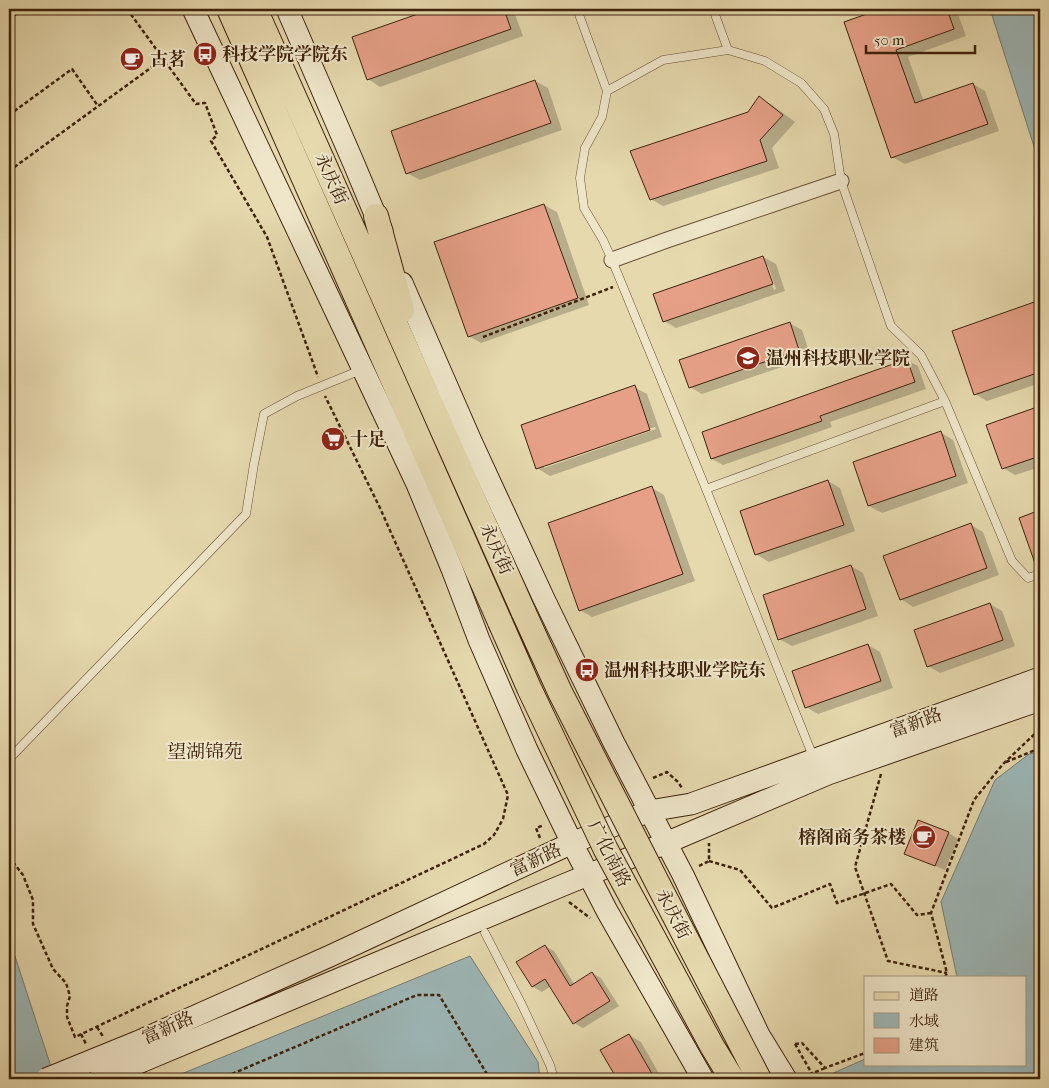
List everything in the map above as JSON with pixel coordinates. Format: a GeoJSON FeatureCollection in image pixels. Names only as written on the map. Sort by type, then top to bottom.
{"type":"FeatureCollection","features":[{"type":"Feature","properties":{"kind":"main road"},"geometry":{"type":"LineString","coordinates":[[193,9],[417,484],[452,569],[478,640],[527,750],[607,911],[703,1079]]}},
{"type":"Feature","properties":{"kind":"main road","name":"永庆街"},"geometry":{"type":"LineString","coordinates":[[230,9],[500,622]]}},
{"type":"Feature","properties":{"kind":"main road","name":"永庆街"},"geometry":{"type":"LineString","coordinates":[[255,9],[560,692],[759,1079]]}},
{"type":"Feature","properties":{"kind":"main road"},"geometry":{"type":"LineString","coordinates":[[286,9],[354,164],[408,297],[471,441],[528,564],[614,743],[666,843],[759,1035],[786,1079]]}},
{"type":"Feature","properties":{"kind":"main road"},"geometry":{"type":"LineString","coordinates":[[376,216],[425,391]]}},
{"type":"Feature","properties":{"kind":"main road","name":"广化南路"},"geometry":{"type":"LineString","coordinates":[[500,622],[529,688],[605,848],[712,1046],[732,1079]]}},
{"type":"Feature","properties":{"kind":"main road","name":"富新路"},"geometry":{"type":"LineString","coordinates":[[99,1079],[140,1051],[330,956],[572,843],[650,811],[691,804],[1040,678]]}},
{"type":"Feature","properties":{"kind":"main road","name":"富新路"},"geometry":{"type":"LineString","coordinates":[[46,1079],[140,1051],[590,875],[828,774],[1040,700]]}},
{"type":"Feature","properties":{"kind":"street"},"geometry":{"type":"LineString","coordinates":[[612,260],[840,181]]}},
{"type":"Feature","properties":{"kind":"lane"},"geometry":{"type":"LineString","coordinates":[[577,9],[607,91],[602,118],[585,148],[580,178],[584,208],[603,240],[612,260],[815,760]]}},
{"type":"Feature","properties":{"kind":"lane"},"geometry":{"type":"LineString","coordinates":[[713,9],[728,50]]}},
{"type":"Feature","properties":{"kind":"lane"},"geometry":{"type":"LineString","coordinates":[[607,91],[663,60],[728,50],[765,61],[801,83],[824,109],[834,134],[840,181],[891,326],[921,355],[945,401],[1012,561],[1028,578],[1040,574]]}},
{"type":"Feature","properties":{"kind":"lane"},"geometry":{"type":"LineString","coordinates":[[10,758],[246,514],[264,414],[297,396],[362,369]]}},
{"type":"Feature","properties":{"kind":"lane"},"geometry":{"type":"LineString","coordinates":[[706,489],[945,401]]}},
{"type":"Feature","properties":{"kind":"lane"},"geometry":{"type":"LineString","coordinates":[[484,933],[521,1003],[550,1065],[554,1079]]}},
{"type":"Feature","properties":{"kind":"path"},"geometry":{"type":"LineString","coordinates":[[9,19],[23,9]]}},
{"type":"Feature","properties":{"kind":"path"},"geometry":{"type":"LineString","coordinates":[[9,857],[23,875],[33,900],[33,924],[53,969],[66,983],[70,996],[67,1006],[67,1017],[75,1037],[484,844],[494,835],[503,819],[508,795],[380,508],[320,387],[267,237],[211,141],[217,135],[205,104],[196,104],[127,9]]}},
{"type":"Feature","properties":{"kind":"path"},"geometry":{"type":"LineString","coordinates":[[9,171],[164,59]]}},
{"type":"Feature","properties":{"kind":"path"},"geometry":{"type":"LineString","coordinates":[[9,115],[72,69],[98,106]]}},
{"type":"Feature","properties":{"kind":"path"},"geometry":{"type":"LineString","coordinates":[[483,337],[622,284]]}},
{"type":"Feature","properties":{"kind":"path"},"geometry":{"type":"LineString","coordinates":[[946,976],[947,973],[930,914],[974,800],[1003,764],[1040,729]]}},
{"type":"Feature","properties":{"kind":"path"},"geometry":{"type":"LineString","coordinates":[[1003,764],[1040,748]]}},
{"type":"Feature","properties":{"kind":"path"},"geometry":{"type":"LineString","coordinates":[[882,771],[856,867],[888,961],[947,973]]}},
{"type":"Feature","properties":{"kind":"path"},"geometry":{"type":"LineString","coordinates":[[709,861],[740,870],[772,908],[830,884],[837,903],[890,884],[916,915],[930,914]]}},
{"type":"Feature","properties":{"kind":"path"},"geometry":{"type":"LineString","coordinates":[[220,1079],[417,995],[439,995],[490,1079]]}},
{"type":"Feature","properties":{"kind":"path"},"geometry":{"type":"LineString","coordinates":[[97,1027],[104,1040]]}},
{"type":"Feature","properties":{"kind":"path"},"geometry":{"type":"LineString","coordinates":[[815,1079],[795,1044],[802,1042],[825,1068]]}},
{"type":"Feature","properties":{"kind":"path"},"geometry":{"type":"LineString","coordinates":[[797,1079],[864,1053]]}},
{"type":"Feature","properties":{"kind":"water"},"geometry":{"type":"Polygon","coordinates":[[[990,9],[1036,9],[1040,17],[1040,165],[990,9]]]}},
{"type":"Feature","properties":{"kind":"water"},"geometry":{"type":"Polygon","coordinates":[[[1040,752],[1040,1079],[820,1079],[864,1059],[864,1066],[1026,1066],[1026,976],[957,976],[941,902],[995,780],[1029,754],[1040,752]]]}},
{"type":"Feature","properties":{"kind":"water"},"geometry":{"type":"Polygon","coordinates":[[[9,938],[55,1079],[9,1079],[9,938]]]}},
{"type":"Feature","properties":{"kind":"water"},"geometry":{"type":"Polygon","coordinates":[[[470,956],[538,1062],[540,1079],[169,1079],[470,956]]]}},
{"type":"Feature","properties":{"kind":"building"},"geometry":{"type":"Polygon","coordinates":[[[432,9],[504,9],[511,29],[367,80],[352,37],[432,9]]]}},
{"type":"Feature","properties":{"kind":"building"},"geometry":{"type":"Polygon","coordinates":[[[881,9],[947,9],[954,29],[896,50],[915,103],[973,83],[988,124],[891,158],[844,22],[881,9]]]}},
{"type":"Feature","properties":{"kind":"building"},"geometry":{"type":"Polygon","coordinates":[[[535,80],[551,123],[406,174],[391,131],[535,80]]]}},
{"type":"Feature","properties":{"kind":"building"},"geometry":{"type":"Polygon","coordinates":[[[759,96],[783,115],[760,140],[767,161],[650,200],[630,151],[748,112],[759,96]]]}},
{"type":"Feature","properties":{"kind":"building"},"geometry":{"type":"Polygon","coordinates":[[[544,204],[578,298],[468,337],[434,242],[544,204]]]}},
{"type":"Feature","properties":{"kind":"building"},"geometry":{"type":"Polygon","coordinates":[[[763,256],[773,284],[663,322],[653,294],[763,256]]]}},
{"type":"Feature","properties":{"kind":"building"},"geometry":{"type":"Polygon","coordinates":[[[1040,300],[1040,372],[974,395],[952,331],[1040,300]]]}},
{"type":"Feature","properties":{"kind":"building"},"geometry":{"type":"Polygon","coordinates":[[[790,322],[799,350],[689,388],[679,360],[790,322]]]}},
{"type":"Feature","properties":{"kind":"building"},"geometry":{"type":"Polygon","coordinates":[[[907,359],[915,382],[820,416],[822,421],[711,459],[702,432],[907,359]]]}},
{"type":"Feature","properties":{"kind":"building"},"geometry":{"type":"Polygon","coordinates":[[[635,385],[650,430],[536,469],[521,425],[635,385]]]}},
{"type":"Feature","properties":{"kind":"building"},"geometry":{"type":"Polygon","coordinates":[[[1040,406],[1040,456],[1002,469],[986,425],[1040,406]]]}},
{"type":"Feature","properties":{"kind":"building"},"geometry":{"type":"Polygon","coordinates":[[[941,431],[956,476],[868,506],[853,462],[941,431]]]}},
{"type":"Feature","properties":{"kind":"building"},"geometry":{"type":"Polygon","coordinates":[[[828,480],[844,525],[755,555],[740,511],[828,480]]]}},
{"type":"Feature","properties":{"kind":"building"},"geometry":{"type":"Polygon","coordinates":[[[652,486],[683,574],[579,611],[548,523],[652,486]]]}},
{"type":"Feature","properties":{"kind":"building"},"geometry":{"type":"Polygon","coordinates":[[[1040,510],[1040,568],[1037,569],[1019,518],[1040,510]]]}},
{"type":"Feature","properties":{"kind":"building"},"geometry":{"type":"Polygon","coordinates":[[[971,523],[987,568],[900,600],[883,556],[971,523]]]}},
{"type":"Feature","properties":{"kind":"building"},"geometry":{"type":"Polygon","coordinates":[[[851,565],[866,609],[778,640],[763,595],[851,565]]]}},
{"type":"Feature","properties":{"kind":"building"},"geometry":{"type":"Polygon","coordinates":[[[990,603],[1003,640],[927,667],[914,630],[990,603]]]}},
{"type":"Feature","properties":{"kind":"building"},"geometry":{"type":"Polygon","coordinates":[[[868,644],[881,681],[805,708],[792,671],[868,644]]]}},
{"type":"Feature","properties":{"kind":"building"},"geometry":{"type":"Polygon","coordinates":[[[918,820],[949,832],[935,866],[904,854],[918,820]]]}},
{"type":"Feature","properties":{"kind":"building"},"geometry":{"type":"Polygon","coordinates":[[[545,945],[570,986],[592,972],[610,1001],[573,1024],[545,979],[532,987],[516,962],[545,945]]]}},
{"type":"Feature","properties":{"kind":"building"},"geometry":{"type":"Polygon","coordinates":[[[629,1034],[655,1079],[617,1079],[600,1050],[629,1034]]]}},
{"type":"Feature","properties":{"kind":"place","name":"科技学院学院东"},"geometry":{"type":"Point","coordinates":[205,54]}},
{"type":"Feature","properties":{"kind":"place","name":"古茗"},"geometry":{"type":"Point","coordinates":[132,59]}},
{"type":"Feature","properties":{"kind":"place","name":"温州科技职业学院"},"geometry":{"type":"Point","coordinates":[748,358]}},
{"type":"Feature","properties":{"kind":"place","name":"十足"},"geometry":{"type":"Point","coordinates":[333,439]}},
{"type":"Feature","properties":{"kind":"place","name":"温州科技职业学院东"},"geometry":{"type":"Point","coordinates":[587,670]}},
{"type":"Feature","properties":{"kind":"place","name":"榕阁商务茶楼"},"geometry":{"type":"Point","coordinates":[924,837]}},
{"type":"Feature","properties":{"kind":"district","name":"望湖锦苑"},"geometry":{"type":"Point","coordinates":[205,752]}}]}
